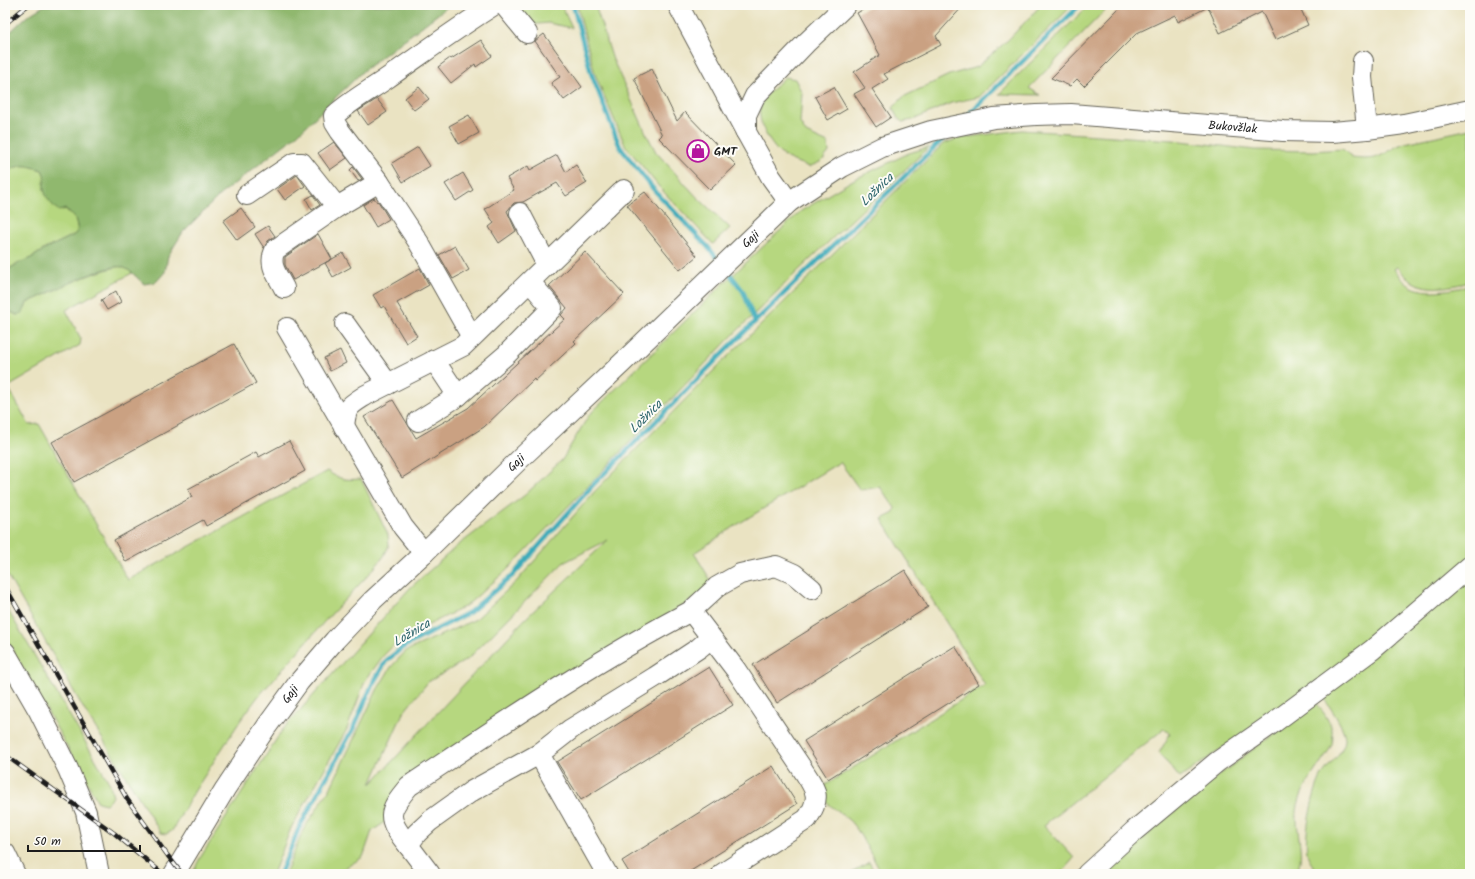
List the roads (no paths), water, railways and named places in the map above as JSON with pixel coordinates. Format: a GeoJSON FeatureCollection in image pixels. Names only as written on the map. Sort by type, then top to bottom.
{"type":"FeatureCollection","features":[{"type":"Feature","properties":{"kind":"street"},"geometry":{"type":"LineString","coordinates":[[472,337],[419,243],[379,182],[340,131],[335,123],[334,116],[345,105],[377,86],[462,24],[494,5]]}},
{"type":"Feature","properties":{"kind":"street"},"geometry":{"type":"LineString","coordinates":[[504,5],[526,33]]}},
{"type":"Feature","properties":{"kind":"street"},"geometry":{"type":"LineString","coordinates":[[678,5],[771,177],[788,202]]}},
{"type":"Feature","properties":{"kind":"street"},"geometry":{"type":"LineString","coordinates":[[746,132],[746,115],[755,96],[806,43],[846,5]]}},
{"type":"Feature","properties":{"kind":"street"},"geometry":{"type":"LineString","coordinates":[[1363,61],[1362,77],[1366,129]]}},
{"type":"Feature","properties":{"kind":"street","name":"Bukovžlak"},"geometry":{"type":"LineString","coordinates":[[931,131],[994,118],[1072,114],[1283,131],[1332,132],[1404,124],[1470,110]]}},
{"type":"Feature","properties":{"kind":"street","name":"Gaji"},"geometry":{"type":"LineString","coordinates":[[174,874],[225,789],[267,726],[299,682],[335,640],[373,600],[424,553],[788,202],[842,167],[882,147],[931,131]]}},
{"type":"Feature","properties":{"kind":"street"},"geometry":{"type":"LineString","coordinates":[[247,195],[294,163],[302,163],[337,207]]}},
{"type":"Feature","properties":{"kind":"street"},"geometry":{"type":"LineString","coordinates":[[284,288],[273,268],[271,258],[275,250],[337,207],[379,182]]}},
{"type":"Feature","properties":{"kind":"street"},"geometry":{"type":"LineString","coordinates":[[344,428],[345,412],[366,395],[463,346],[624,190]]}},
{"type":"Feature","properties":{"kind":"street"},"geometry":{"type":"LineString","coordinates":[[520,213],[547,265]]}},
{"type":"Feature","properties":{"kind":"street"},"geometry":{"type":"LineString","coordinates":[[418,421],[458,396],[507,354],[552,308],[530,282]]}},
{"type":"Feature","properties":{"kind":"street"},"geometry":{"type":"LineString","coordinates":[[345,324],[388,384]]}},
{"type":"Feature","properties":{"kind":"street"},"geometry":{"type":"LineString","coordinates":[[287,328],[403,527],[424,553]]}},
{"type":"Feature","properties":{"kind":"street"},"geometry":{"type":"LineString","coordinates":[[434,360],[458,396]]}},
{"type":"Feature","properties":{"kind":"street"},"geometry":{"type":"LineString","coordinates":[[430,874],[394,826],[391,816],[396,802],[409,786],[553,690],[650,633],[692,611],[717,587],[740,574],[776,566],[794,574],[812,589]]}},
{"type":"Feature","properties":{"kind":"street"},"geometry":{"type":"LineString","coordinates":[[1087,874],[1134,831],[1217,762],[1276,721],[1372,650],[1470,566]]}},
{"type":"Feature","properties":{"kind":"street"},"geometry":{"type":"LineString","coordinates":[[692,611],[745,682],[803,770],[816,794],[815,806],[807,819],[722,874]]}},
{"type":"Feature","properties":{"kind":"street"},"geometry":{"type":"LineString","coordinates":[[408,845],[417,833],[430,821],[472,791],[539,754],[571,729],[655,677],[699,648],[711,638]]}},
{"type":"Feature","properties":{"kind":"street"},"geometry":{"type":"LineString","coordinates":[[5,652],[39,711],[68,769],[86,812],[99,874]]}},
{"type":"Feature","properties":{"kind":"street"},"geometry":{"type":"LineString","coordinates":[[539,754],[607,874]]}},
{"type":"Feature","properties":{"kind":"street"},"geometry":{"type":"LineString","coordinates":[[5,853],[14,874]]}},
{"type":"Feature","properties":{"kind":"waterway"},"geometry":{"type":"LineString","coordinates":[[573,5],[591,73],[620,147],[655,191],[707,246],[720,262]]}},
{"type":"Feature","properties":{"kind":"waterway","name":"Ložnica"},"geometry":{"type":"LineString","coordinates":[[967,116],[1080,5]]}},
{"type":"Feature","properties":{"kind":"waterway","name":"Ložnica"},"geometry":{"type":"LineString","coordinates":[[280,874],[299,828],[354,727],[372,685],[386,661],[403,647],[470,612],[513,575],[592,486],[731,345],[947,135]]}},
{"type":"Feature","properties":{"kind":"waterway"},"geometry":{"type":"LineString","coordinates":[[726,269],[743,291],[755,322]]}},
{"type":"Feature","properties":{"kind":"railway"},"geometry":{"type":"LineString","coordinates":[[5,24],[28,5]]}},
{"type":"Feature","properties":{"kind":"railway"},"geometry":{"type":"LineString","coordinates":[[5,586],[127,799],[182,874]]}},
{"type":"Feature","properties":{"kind":"railway"},"geometry":{"type":"LineString","coordinates":[[5,755],[114,833],[163,874]]}},
{"type":"Feature","properties":{"kind":"place","name":"GMT"},"geometry":{"type":"Point","coordinates":[698,151]}}]}
